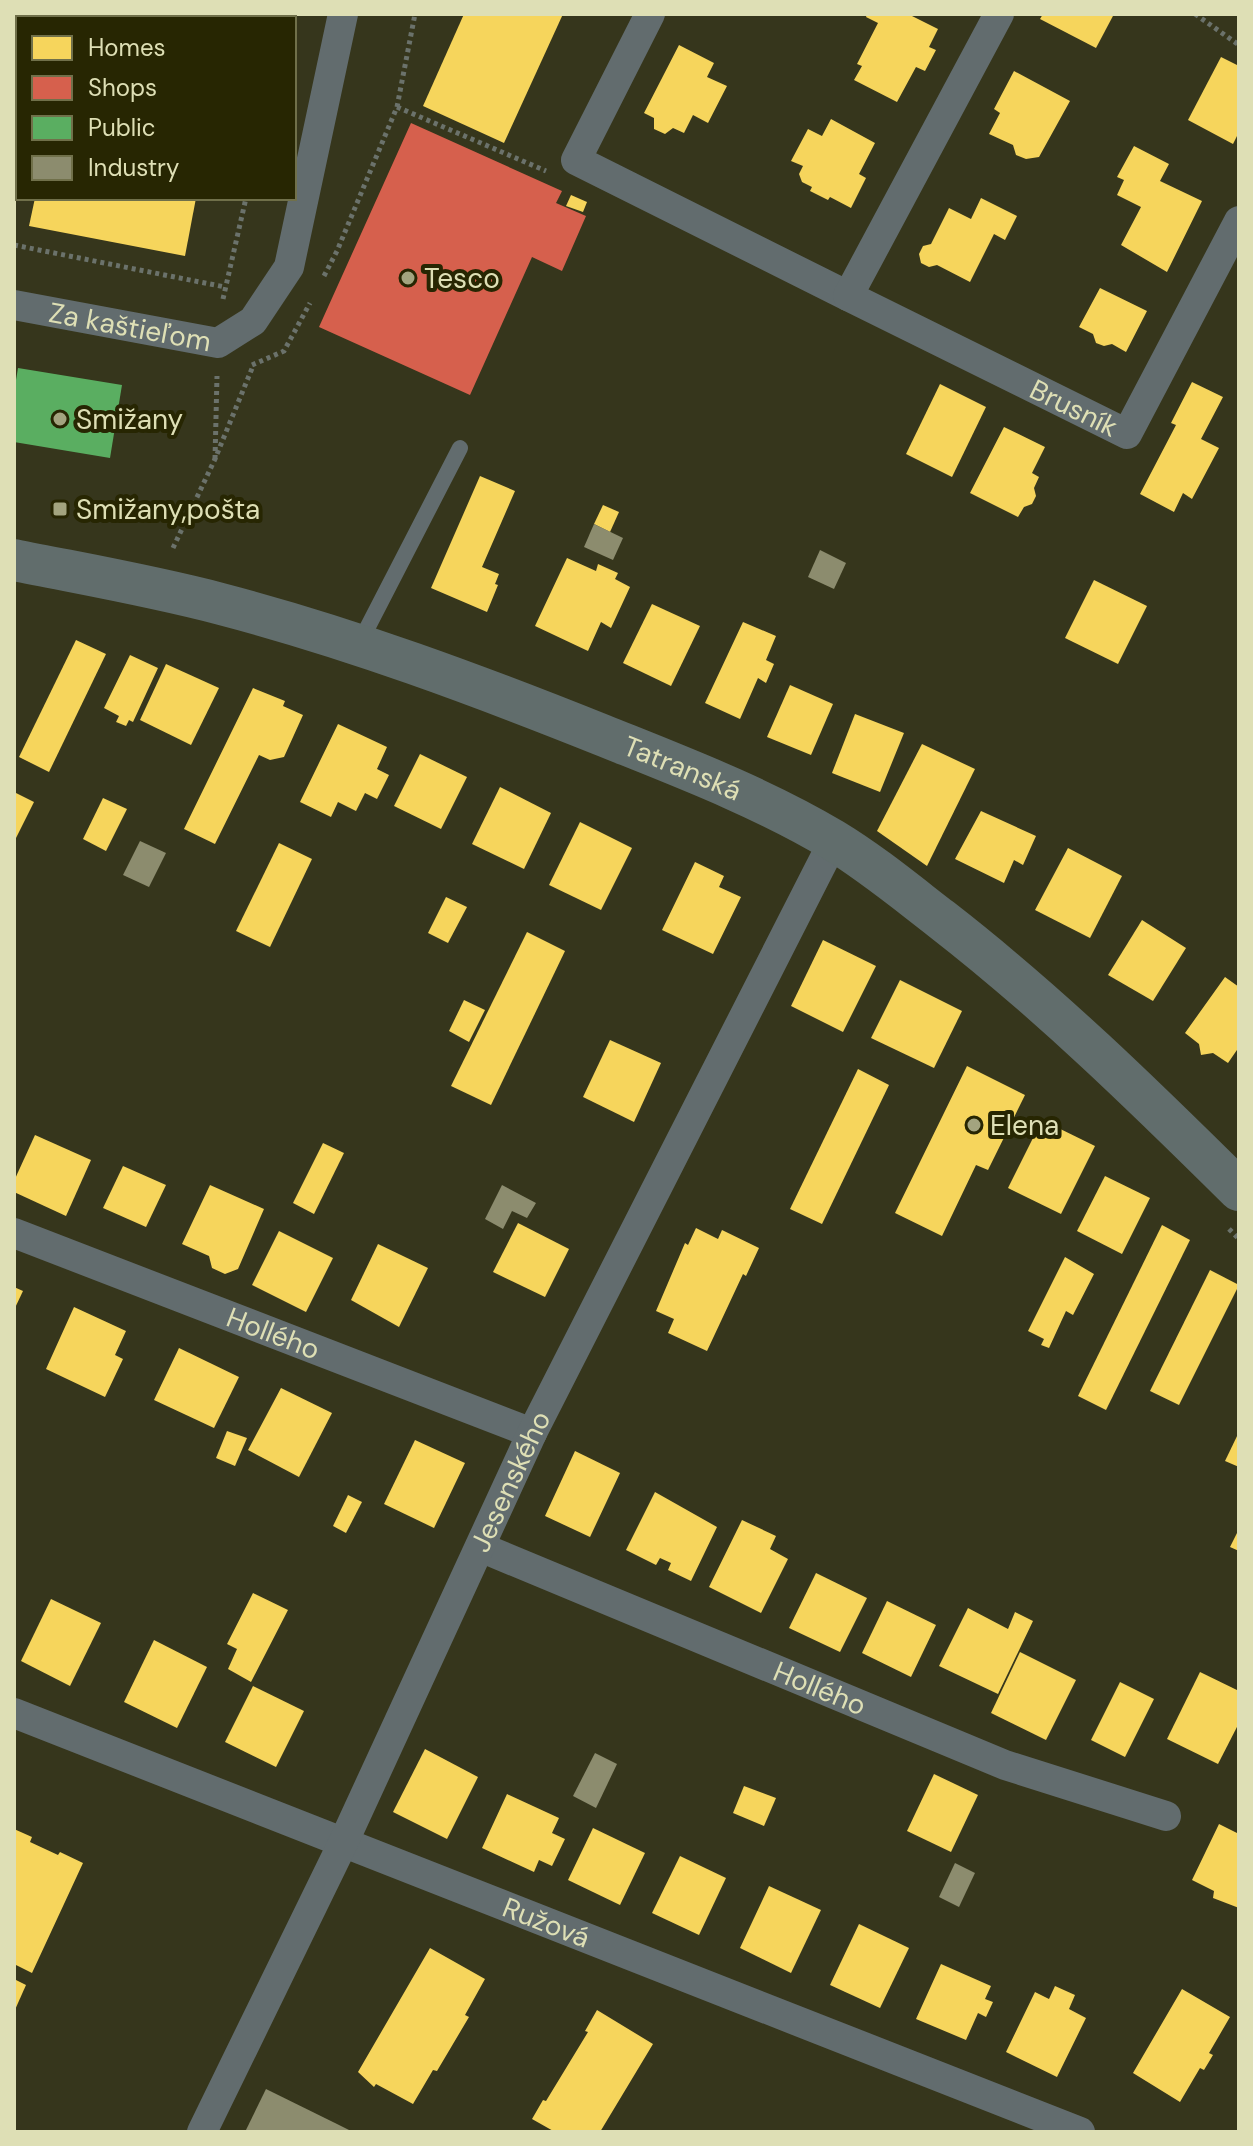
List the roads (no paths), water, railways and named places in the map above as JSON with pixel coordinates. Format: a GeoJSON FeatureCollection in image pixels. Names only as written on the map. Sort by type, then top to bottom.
{"type":"FeatureCollection","features":[{"type":"Feature","properties":{"kind":"main road","name":"Tatranská"},"geometry":{"type":"LineString","coordinates":[[14,560],[220,604],[476,686],[657,757],[778,811],[834,840],[1011,973],[1101,1053],[1234,1209]]}},
{"type":"Feature","properties":{"kind":"street","name":"Za kaštieľom"},"geometry":{"type":"LineString","coordinates":[[14,305],[218,343],[253,321],[289,267],[343,14]]}},
{"type":"Feature","properties":{"kind":"street","name":"Brusník"},"geometry":{"type":"LineString","coordinates":[[650,14],[576,160],[1127,434],[1239,221]]}},
{"type":"Feature","properties":{"kind":"street"},"geometry":{"type":"LineString","coordinates":[[848,296],[999,14]]}},
{"type":"Feature","properties":{"kind":"street","name":"Jesenského"},"geometry":{"type":"LineString","coordinates":[[202,2132],[344,1841],[532,1433],[834,840]]}},
{"type":"Feature","properties":{"kind":"street","name":"Hollého"},"geometry":{"type":"LineString","coordinates":[[14,1233],[532,1433]]}},
{"type":"Feature","properties":{"kind":"street","name":"Hollého"},"geometry":{"type":"LineString","coordinates":[[480,1547],[1005,1765],[1166,1816]]}},
{"type":"Feature","properties":{"kind":"street","name":"Ružová"},"geometry":{"type":"LineString","coordinates":[[14,1713],[1080,2132]]}},
{"type":"Feature","properties":{"kind":"lane"},"geometry":{"type":"LineString","coordinates":[[358,646],[460,448]]}},
{"type":"Feature","properties":{"kind":"place","name":"Tesco"},"geometry":{"type":"Point","coordinates":[408,278]}},
{"type":"Feature","properties":{"kind":"place","name":"Smižany"},"geometry":{"type":"Point","coordinates":[60,419]}},
{"type":"Feature","properties":{"kind":"place","name":"Smižany,pošta"},"geometry":{"type":"Point","coordinates":[60,509]}},
{"type":"Feature","properties":{"kind":"place","name":"Elena"},"geometry":{"type":"Point","coordinates":[974,1125]}}]}
